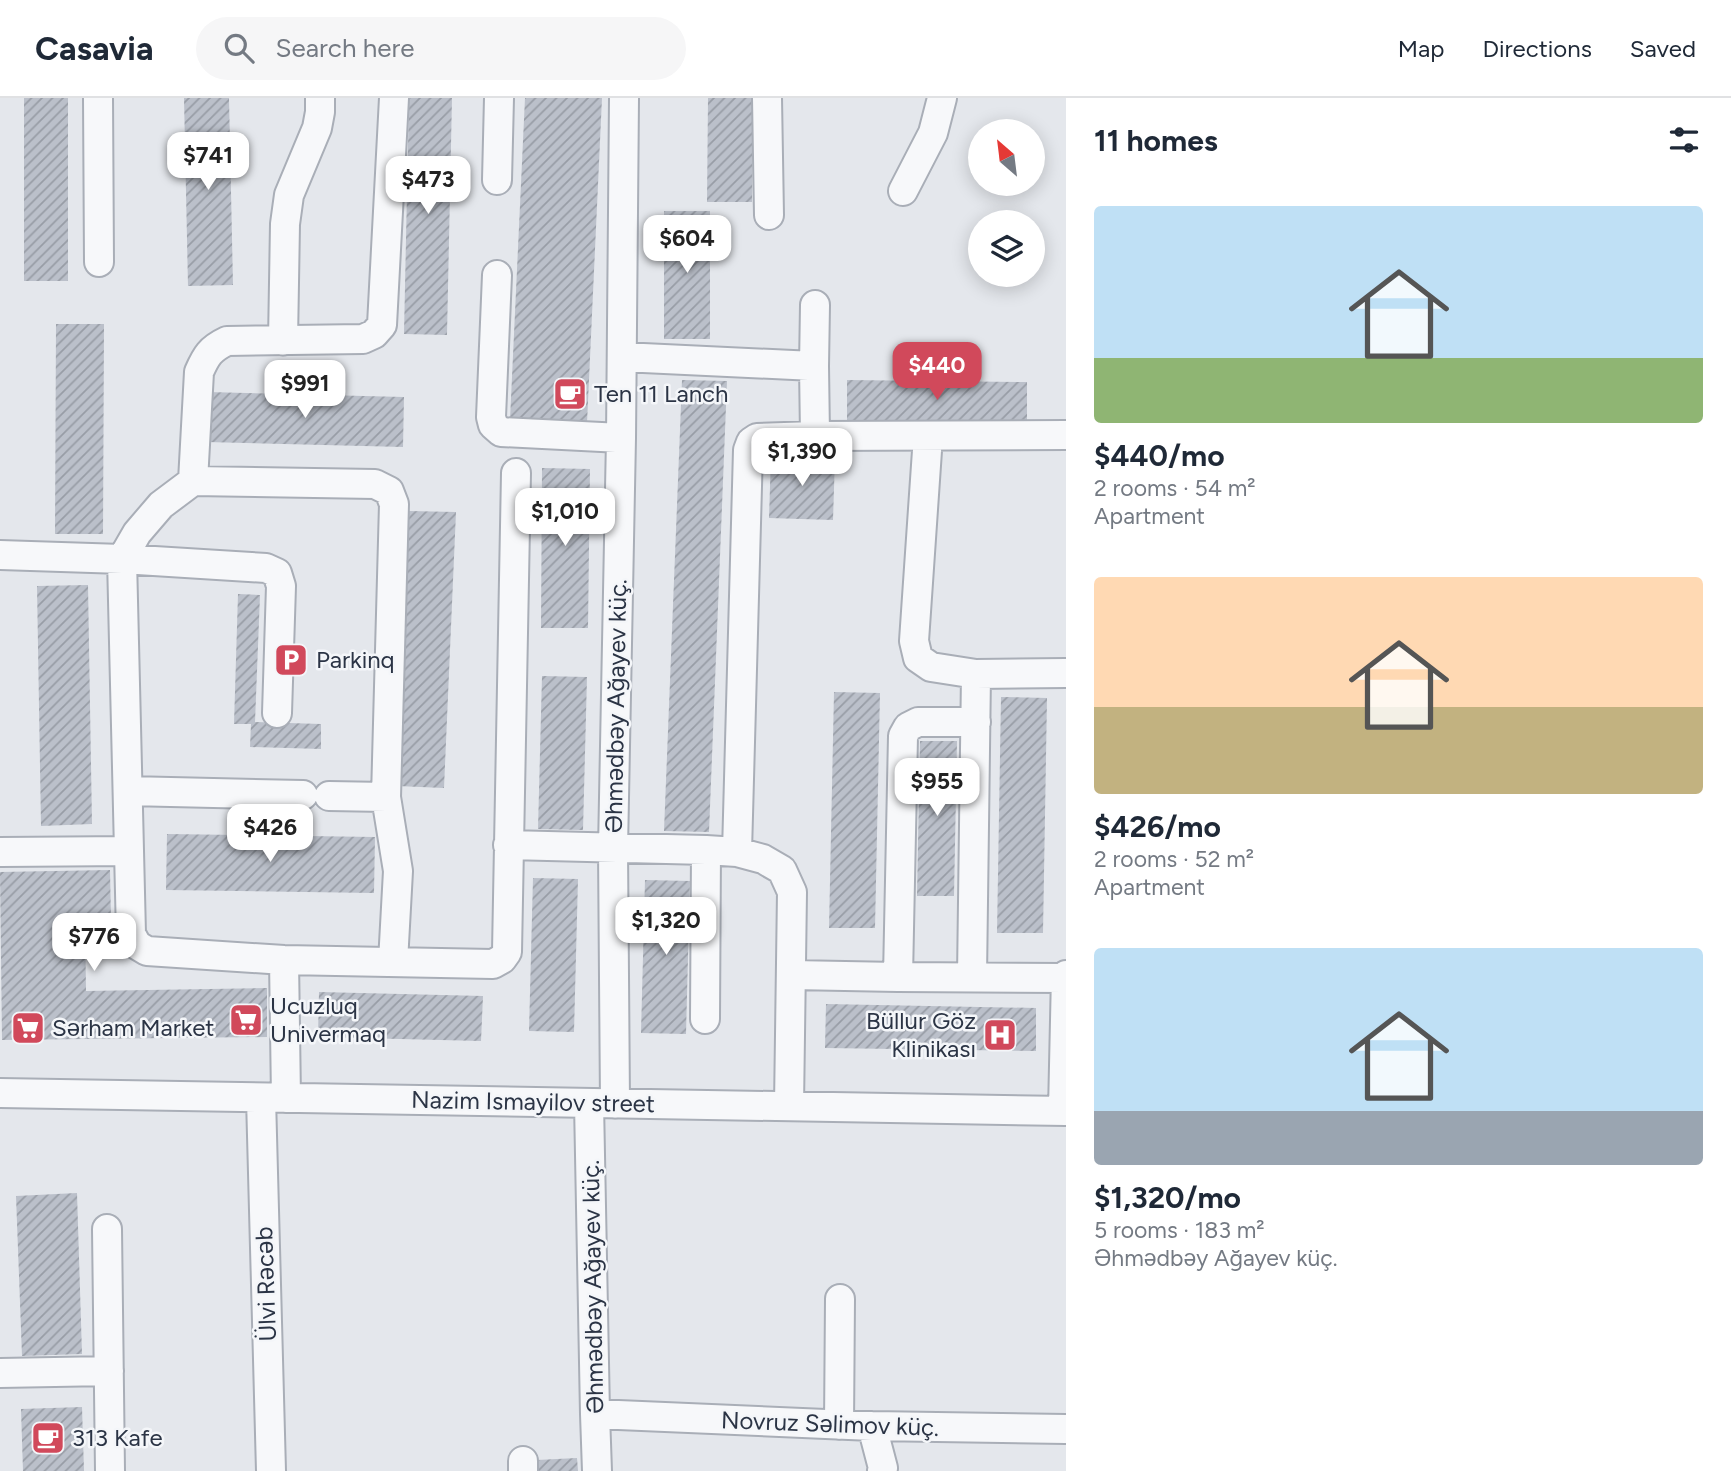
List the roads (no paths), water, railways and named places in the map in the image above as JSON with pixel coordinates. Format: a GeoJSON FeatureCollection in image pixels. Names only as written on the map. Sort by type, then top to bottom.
{"type":"FeatureCollection","features":[{"type":"Feature","properties":{"kind":"street"},"geometry":{"type":"LineString","coordinates":[[98,98],[99,262]]}},
{"type":"Feature","properties":{"kind":"street"},"geometry":{"type":"LineString","coordinates":[[283,341],[285,224],[289,195],[317,128],[320,98]]}},
{"type":"Feature","properties":{"kind":"street"},"geometry":{"type":"LineString","coordinates":[[193,481],[199,372],[215,346],[227,341],[363,339],[374,334],[382,325],[394,98]]}},
{"type":"Feature","properties":{"kind":"street"},"geometry":{"type":"LineString","coordinates":[[497,180],[499,98]]}},
{"type":"Feature","properties":{"kind":"street","name":"Əhmədbəy Ağayev küç."},"geometry":{"type":"LineString","coordinates":[[597,1471],[594,1414],[602,1103],[613,849],[624,98]]}},
{"type":"Feature","properties":{"kind":"street"},"geometry":{"type":"LineString","coordinates":[[767,98],[769,215]]}},
{"type":"Feature","properties":{"kind":"street"},"geometry":{"type":"LineString","coordinates":[[904,191],[933,133],[942,98]]}},
{"type":"Feature","properties":{"kind":"street"},"geometry":{"type":"LineString","coordinates":[[497,275],[491,417],[493,425],[500,432],[621,438]]}},
{"type":"Feature","properties":{"kind":"street"},"geometry":{"type":"LineString","coordinates":[[815,305],[815,436]]}},
{"type":"Feature","properties":{"kind":"street"},"geometry":{"type":"LineString","coordinates":[[622,357],[814,366]]}},
{"type":"Feature","properties":{"kind":"street"},"geometry":{"type":"LineString","coordinates":[[737,852],[748,450],[751,442],[757,438],[815,436],[1066,435]]}},
{"type":"Feature","properties":{"kind":"street"},"geometry":{"type":"LineString","coordinates":[[928,436],[914,641],[918,657],[931,667],[976,674],[1066,673]]}},
{"type":"Feature","properties":{"kind":"street"},"geometry":{"type":"LineString","coordinates":[[393,962],[398,871],[386,797],[394,504],[389,491],[375,484],[193,481],[161,506],[138,533],[122,559],[131,934],[137,945],[147,951],[284,960],[493,964],[502,959],[507,951],[516,473]]}},
{"type":"Feature","properties":{"kind":"street"},"geometry":{"type":"LineString","coordinates":[[0,555],[266,568],[277,573],[281,586],[277,713]]}},
{"type":"Feature","properties":{"kind":"street"},"geometry":{"type":"LineString","coordinates":[[972,977],[976,674]]}},
{"type":"Feature","properties":{"kind":"street"},"geometry":{"type":"LineString","coordinates":[[898,977],[903,736],[908,727],[918,722],[976,722]]}},
{"type":"Feature","properties":{"kind":"street"},"geometry":{"type":"LineString","coordinates":[[128,791],[386,797]]}},
{"type":"Feature","properties":{"kind":"street"},"geometry":{"type":"LineString","coordinates":[[508,845],[737,852],[763,859],[782,870],[792,892],[789,1107]]}},
{"type":"Feature","properties":{"kind":"street"},"geometry":{"type":"LineString","coordinates":[[705,1019],[706,850]]}},
{"type":"Feature","properties":{"kind":"street"},"geometry":{"type":"LineString","coordinates":[[0,852],[129,851]]}},
{"type":"Feature","properties":{"kind":"street","name":"Ülvi Rəcəb"},"geometry":{"type":"LineString","coordinates":[[271,1471],[273,1098],[284,960]]}},
{"type":"Feature","properties":{"kind":"street"},"geometry":{"type":"LineString","coordinates":[[792,975],[1066,977],[1064,1111]]}},
{"type":"Feature","properties":{"kind":"street","name":"Nazim Ismayilov street"},"geometry":{"type":"LineString","coordinates":[[0,1093],[1064,1111]]}},
{"type":"Feature","properties":{"kind":"street"},"geometry":{"type":"LineString","coordinates":[[107,1229],[110,1471]]}},
{"type":"Feature","properties":{"kind":"street"},"geometry":{"type":"LineString","coordinates":[[839,1424],[840,1299]]}},
{"type":"Feature","properties":{"kind":"street"},"geometry":{"type":"LineString","coordinates":[[0,1373],[109,1371]]}},
{"type":"Feature","properties":{"kind":"street","name":"Novruz Səlimov küç."},"geometry":{"type":"LineString","coordinates":[[594,1414],[872,1426],[1066,1429]]}},
{"type":"Feature","properties":{"kind":"street"},"geometry":{"type":"LineString","coordinates":[[872,1426],[884,1470]]}},
{"type":"Feature","properties":{"kind":"place","name":"Ten 11 Lanch"},"geometry":{"type":"Point","coordinates":[570,394]}},
{"type":"Feature","properties":{"kind":"place","name":"Parkinq"},"geometry":{"type":"Point","coordinates":[291,660]}},
{"type":"Feature","properties":{"kind":"place","name":"Ucuzluq Univermaq"},"geometry":{"type":"Point","coordinates":[246,1020]}},
{"type":"Feature","properties":{"kind":"place","name":"Sərham Market"},"geometry":{"type":"Point","coordinates":[28,1028]}},
{"type":"Feature","properties":{"kind":"place","name":"Büllur Göz Klinikası"},"geometry":{"type":"Point","coordinates":[1000,1035]}},
{"type":"Feature","properties":{"kind":"place","name":"313 Kafe"},"geometry":{"type":"Point","coordinates":[48,1438]}}]}
